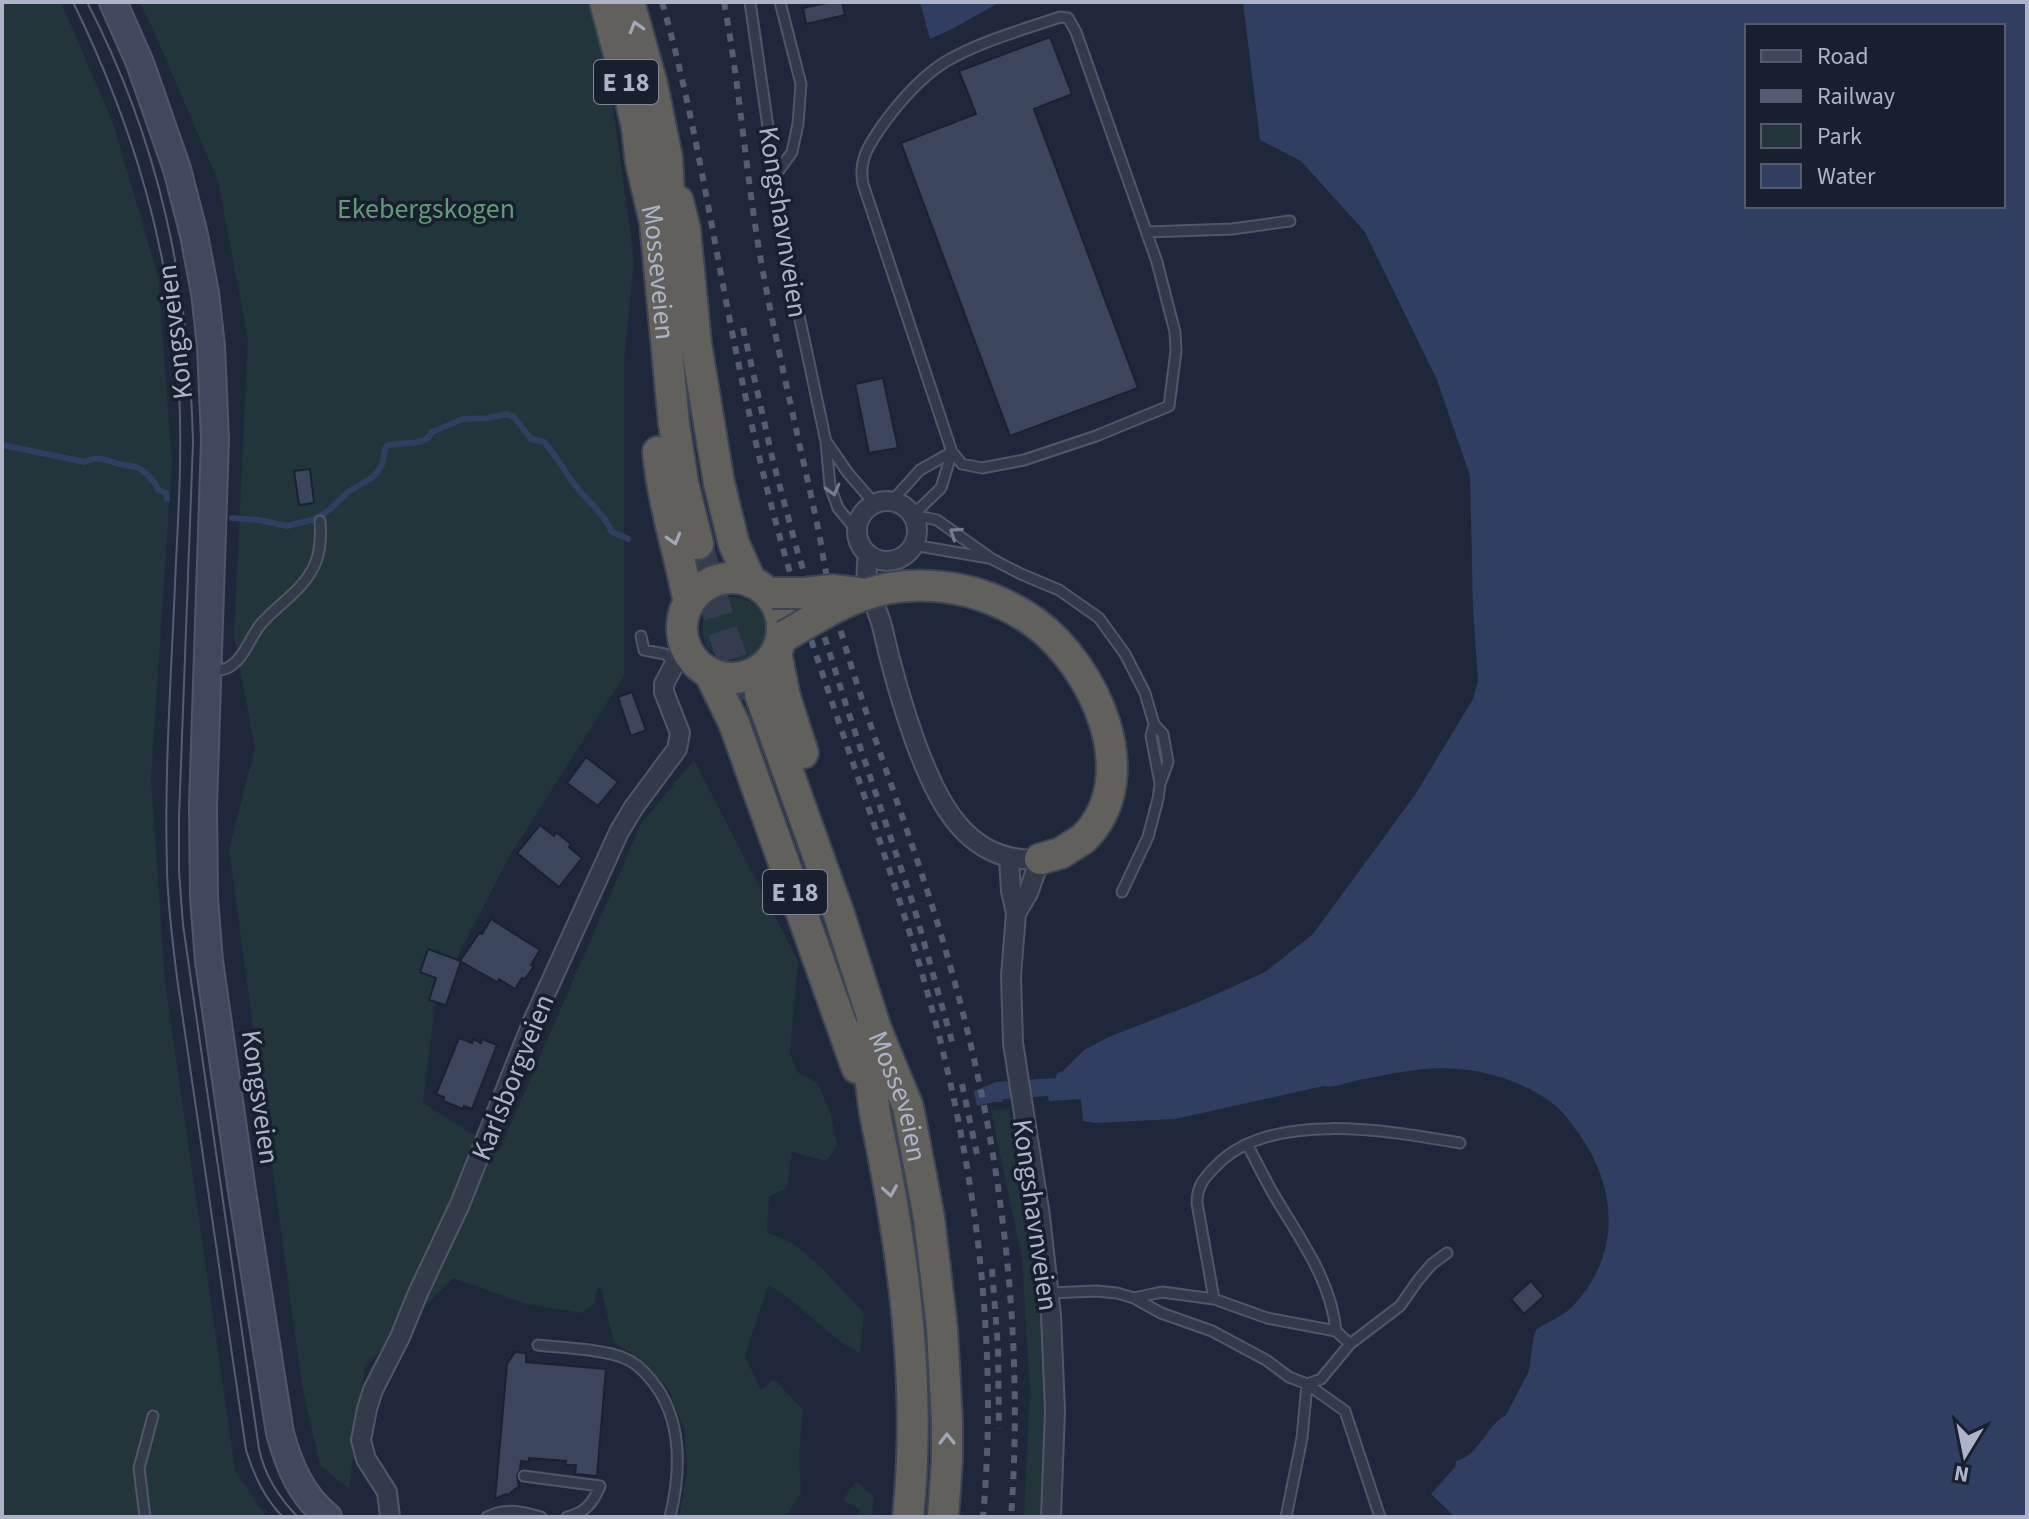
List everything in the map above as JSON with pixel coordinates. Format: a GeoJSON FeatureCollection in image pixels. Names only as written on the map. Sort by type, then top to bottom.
{"type":"FeatureCollection","features":[{"type":"Feature","properties":{"kind":"highway","name":"Mosseveien"},"geometry":{"type":"LineString","coordinates":[[605,2],[637,128],[654,160]]}},
{"type":"Feature","properties":{"kind":"highway","name":"Mosseveien"},"geometry":{"type":"LineString","coordinates":[[629,2],[652,84],[655,222],[678,453],[705,542]]}},
{"type":"Feature","properties":{"kind":"highway","name":"E 18"},"geometry":{"type":"LineString","coordinates":[[654,160],[685,229],[696,344],[719,483],[734,544],[775,602],[780,614],[785,697],[888,997],[908,1107]]}},
{"type":"Feature","properties":{"kind":"highway","name":"E 18"},"geometry":{"type":"LineString","coordinates":[[654,160],[640,226],[660,475],[689,603],[683,623],[685,644],[691,663],[734,723],[875,1114]]}},
{"type":"Feature","properties":{"kind":"highway"},"geometry":{"type":"LineString","coordinates":[[689,603],[701,590],[716,581],[734,578],[763,589],[805,593],[832,590],[864,594]]}},
{"type":"Feature","properties":{"kind":"highway"},"geometry":{"type":"LineString","coordinates":[[691,663],[721,677],[746,676],[768,663],[781,643],[836,607],[882,589],[931,586],[966,591],[1016,611],[1035,623],[1078,668],[1105,723],[1111,751],[1109,797],[1093,830],[1061,853],[1040,859]]}},
{"type":"Feature","properties":{"kind":"highway","name":"Mosseveien"},"geometry":{"type":"LineString","coordinates":[[908,1517],[912,1460],[911,1361],[895,1222],[875,1114],[872,1078],[860,1024],[753,696],[844,928],[876,1029],[908,1107],[929,1218],[942,1328],[947,1422],[943,1517]]}},
{"type":"Feature","properties":{"kind":"main road","name":"Kongsveien"},"geometry":{"type":"LineString","coordinates":[[113,2],[140,63],[169,142],[187,202],[205,293],[215,412],[203,870],[206,930],[280,1433],[297,1481],[328,1517]]}},
{"type":"Feature","properties":{"kind":"street"},"geometry":{"type":"LineString","coordinates":[[883,502],[907,508],[913,515],[917,535],[902,557],[885,561],[862,548],[857,531],[861,515],[883,502]]}},
{"type":"Feature","properties":{"kind":"street"},"geometry":{"type":"LineString","coordinates":[[868,554],[867,581],[882,624],[899,696],[940,798],[954,820],[984,847],[1009,858],[1040,859]]}},
{"type":"Feature","properties":{"kind":"street"},"geometry":{"type":"LineString","coordinates":[[882,624],[894,560]]}},
{"type":"Feature","properties":{"kind":"street","name":"Karlsborgveien"},"geometry":{"type":"LineString","coordinates":[[390,1517],[387,1492],[366,1459],[361,1440],[373,1390],[460,1204],[533,1021],[622,826],[677,749],[664,692],[666,677],[691,663]]}},
{"type":"Feature","properties":{"kind":"street","name":"Kongshavnveien"},"geometry":{"type":"LineString","coordinates":[[1009,858],[1016,913],[1011,998],[1015,1059],[1049,1293],[1055,1411],[1051,1517]]}},
{"type":"Feature","properties":{"kind":"street","name":"Kongshavnveien"},"geometry":{"type":"LineString","coordinates":[[1016,913],[1028,893],[1040,859]]}},
{"type":"Feature","properties":{"kind":"lane","name":"Kongshavnveien"},"geometry":{"type":"LineString","coordinates":[[750,2],[790,273],[826,442],[830,486],[838,508],[857,531]]}},
{"type":"Feature","properties":{"kind":"lane"},"geometry":{"type":"LineString","coordinates":[[775,176],[792,152],[801,84],[780,2]]}},
{"type":"Feature","properties":{"kind":"lane"},"geometry":{"type":"LineString","coordinates":[[1060,17],[1068,18],[1076,32],[1157,262],[1175,332],[1176,351],[1169,406],[1096,436],[1024,460],[982,468],[962,464],[952,452],[861,172],[865,153],[900,101],[942,64],[983,44],[1060,17]]}},
{"type":"Feature","properties":{"kind":"lane"},"geometry":{"type":"LineString","coordinates":[[1147,232],[1232,229],[1290,221]]}},
{"type":"Feature","properties":{"kind":"lane","name":"Kongshavnveien"},"geometry":{"type":"LineString","coordinates":[[826,442],[848,473],[883,502]]}},
{"type":"Feature","properties":{"kind":"lane"},"geometry":{"type":"LineString","coordinates":[[883,502],[912,481],[920,470],[952,452]]}},
{"type":"Feature","properties":{"kind":"lane"},"geometry":{"type":"LineString","coordinates":[[913,515],[941,488],[952,452]]}},
{"type":"Feature","properties":{"kind":"lane"},"geometry":{"type":"LineString","coordinates":[[913,515],[937,520],[992,559],[1059,590],[1099,618],[1136,673],[1154,724],[1163,734],[1168,762],[1148,837],[1122,892]]}},
{"type":"Feature","properties":{"kind":"lane"},"geometry":{"type":"LineString","coordinates":[[208,670],[221,670],[235,663],[260,625],[305,580],[319,551],[320,521]]}},
{"type":"Feature","properties":{"kind":"lane"},"geometry":{"type":"LineString","coordinates":[[913,545],[992,559]]}},
{"type":"Feature","properties":{"kind":"lane"},"geometry":{"type":"LineString","coordinates":[[641,636],[644,650],[691,663]]}},
{"type":"Feature","properties":{"kind":"lane"},"geometry":{"type":"LineString","coordinates":[[1214,1299],[1197,1191],[1221,1160],[1247,1144],[1285,1131],[1390,1131],[1460,1143]]}},
{"type":"Feature","properties":{"kind":"lane"},"geometry":{"type":"LineString","coordinates":[[1247,1144],[1324,1282],[1336,1331]]}},
{"type":"Feature","properties":{"kind":"lane"},"geometry":{"type":"LineString","coordinates":[[1307,1384],[1321,1379],[1350,1344],[1400,1306],[1432,1264],[1447,1253]]}},
{"type":"Feature","properties":{"kind":"lane"},"geometry":{"type":"LineString","coordinates":[[1049,1293],[1096,1291],[1134,1298],[1161,1313],[1212,1331],[1266,1360],[1289,1377],[1307,1384],[1345,1411],[1380,1517]]}},
{"type":"Feature","properties":{"kind":"lane"},"geometry":{"type":"LineString","coordinates":[[1134,1298],[1162,1292],[1214,1299],[1267,1318],[1336,1331],[1350,1344]]}},
{"type":"Feature","properties":{"kind":"lane"},"geometry":{"type":"LineString","coordinates":[[538,1345],[625,1358],[645,1372],[660,1391],[669,1408],[677,1455],[670,1517]]}},
{"type":"Feature","properties":{"kind":"lane"},"geometry":{"type":"LineString","coordinates":[[1286,1517],[1302,1438],[1307,1384]]}},
{"type":"Feature","properties":{"kind":"lane"},"geometry":{"type":"LineString","coordinates":[[145,1517],[139,1468],[153,1416]]}},
{"type":"Feature","properties":{"kind":"lane"},"geometry":{"type":"LineString","coordinates":[[524,1476],[600,1486],[590,1505],[578,1514],[567,1517]]}},
{"type":"Feature","properties":{"kind":"lane"},"geometry":{"type":"LineString","coordinates":[[487,1517],[511,1510],[541,1517]]}},
{"type":"Feature","properties":{"kind":"green space"},"geometry":{"type":"Polygon","coordinates":[[[2,2],[61,2],[113,123],[158,276],[172,461],[151,778],[165,982],[235,1470],[266,1517],[2,1517],[2,2]]]}},
{"type":"Feature","properties":{"kind":"green space","name":"Ekebergskogen"},"geometry":{"type":"Polygon","coordinates":[[[139,2],[589,2],[605,50],[634,260],[624,362],[624,676],[509,857],[436,998],[423,1103],[499,1151],[641,824],[694,760],[798,961],[790,1053],[797,1072],[818,1083],[831,1115],[837,1146],[826,1161],[792,1152],[787,1188],[769,1196],[767,1232],[792,1243],[818,1264],[864,1313],[860,1353],[768,1285],[745,1356],[761,1390],[774,1379],[803,1410],[799,1453],[801,1492],[787,1515],[797,1517],[679,1517],[687,1471],[685,1431],[668,1388],[638,1357],[614,1343],[601,1288],[598,1287],[594,1304],[581,1313],[523,1303],[453,1278],[365,1366],[349,1489],[320,1465],[302,1385],[229,850],[255,748],[234,637],[248,339],[218,181],[139,2]]]}},
{"type":"Feature","properties":{"kind":"green space"},"geometry":{"type":"Polygon","coordinates":[[[734,597],[746,599],[757,606],[764,617],[764,641],[757,652],[746,659],[734,661],[722,659],[711,652],[704,641],[702,629],[704,617],[711,606],[722,599],[734,597]]]}},
{"type":"Feature","properties":{"kind":"green space"},"geometry":{"type":"Polygon","coordinates":[[[1009,1109],[1010,1117],[1015,1119],[1026,1190],[1043,1334],[1046,1420],[1040,1517],[1024,1517],[1030,1390],[1022,1258],[991,1111],[1009,1109]]]}},
{"type":"Feature","properties":{"kind":"green space"},"geometry":{"type":"Polygon","coordinates":[[[856,1481],[874,1497],[872,1517],[858,1517],[860,1509],[843,1500],[856,1481]]]}},
{"type":"Feature","properties":{"kind":"water"},"geometry":{"type":"Polygon","coordinates":[[[920,2],[1000,2],[930,39],[920,2]]]}},
{"type":"Feature","properties":{"kind":"water"},"geometry":{"type":"Polygon","coordinates":[[[1243,2],[2027,2],[2027,1517],[1455,1517],[1431,1494],[1455,1467],[1456,1461],[1471,1453],[1506,1415],[1529,1371],[1536,1330],[1564,1314],[1588,1287],[1606,1245],[1609,1222],[1602,1178],[1580,1135],[1557,1107],[1530,1089],[1510,1081],[1464,1069],[1419,1070],[1324,1086],[1175,1119],[1095,1123],[1083,1121],[1081,1099],[1049,1101],[1048,1096],[1003,1099],[1002,1102],[977,1106],[974,1091],[996,1082],[1056,1078],[1057,1073],[1084,1050],[1265,972],[1313,934],[1415,795],[1473,699],[1478,681],[1470,476],[1437,380],[1365,232],[1301,161],[1260,140],[1243,2]]]}},
{"type":"Feature","properties":{"kind":"building"},"geometry":{"type":"Polygon","coordinates":[[[842,2],[845,15],[806,24],[803,8],[842,2]]]}},
{"type":"Feature","properties":{"kind":"building"},"geometry":{"type":"Polygon","coordinates":[[[1050,37],[1072,94],[1034,109],[1138,388],[1010,436],[901,143],[976,114],[959,71],[1050,37]]]}},
{"type":"Feature","properties":{"kind":"building"},"geometry":{"type":"Polygon","coordinates":[[[883,378],[898,448],[869,453],[855,384],[883,378]]]}},
{"type":"Feature","properties":{"kind":"building"},"geometry":{"type":"Polygon","coordinates":[[[310,469],[314,503],[299,505],[294,471],[310,469]]]}},
{"type":"Feature","properties":{"kind":"building"},"geometry":{"type":"Polygon","coordinates":[[[632,692],[646,730],[631,736],[618,697],[632,692]]]}},
{"type":"Feature","properties":{"kind":"building"},"geometry":{"type":"Polygon","coordinates":[[[586,757],[618,782],[598,806],[567,783],[586,757]]]}},
{"type":"Feature","properties":{"kind":"building"},"geometry":{"type":"Polygon","coordinates":[[[540,825],[554,836],[556,832],[582,858],[559,887],[517,853],[540,825]]]}},
{"type":"Feature","properties":{"kind":"building"},"geometry":{"type":"Polygon","coordinates":[[[491,919],[540,950],[531,965],[534,966],[515,989],[460,961],[491,919]]]}},
{"type":"Feature","properties":{"kind":"building"},"geometry":{"type":"Polygon","coordinates":[[[428,949],[461,961],[446,1005],[429,1000],[436,978],[420,972],[428,949]]]}},
{"type":"Feature","properties":{"kind":"building"},"geometry":{"type":"Polygon","coordinates":[[[459,1038],[472,1043],[473,1039],[481,1043],[482,1039],[497,1045],[472,1109],[443,1101],[444,1097],[436,1094],[459,1038]]]}},
{"type":"Feature","properties":{"kind":"building"},"geometry":{"type":"Polygon","coordinates":[[[1531,1281],[1544,1296],[1524,1314],[1511,1299],[1531,1281]]]}},
{"type":"Feature","properties":{"kind":"building"},"geometry":{"type":"Polygon","coordinates":[[[515,1352],[526,1353],[526,1362],[606,1369],[597,1476],[575,1474],[576,1465],[566,1465],[566,1461],[529,1458],[529,1462],[521,1461],[517,1476],[519,1486],[508,1495],[495,1499],[507,1364],[515,1352]]]}},
{"type":"Feature","properties":{"kind":"waterway"},"geometry":{"type":"LineString","coordinates":[[232,518],[287,526],[312,520],[373,477],[382,465],[385,448],[389,445],[420,442],[432,432],[463,419],[507,414],[514,417],[531,439],[544,442],[612,532],[628,539]]}},
{"type":"Feature","properties":{"kind":"waterway"},"geometry":{"type":"LineString","coordinates":[[2,445],[85,462],[101,459],[136,467],[150,477],[158,490],[166,493],[167,499]]}},
{"type":"Feature","properties":{"kind":"tunnel"},"geometry":{"type":"LineString","coordinates":[[698,544],[746,699]]}},
{"type":"Feature","properties":{"kind":"tram line"},"geometry":{"type":"LineString","coordinates":[[73,2],[95,49],[131,143],[146,191],[168,289],[179,391],[180,455],[167,793],[170,914],[246,1450],[260,1486],[283,1517]]}},
{"type":"Feature","properties":{"kind":"tram line"},"geometry":{"type":"LineString","coordinates":[[87,2],[134,108],[152,162],[166,216],[185,327],[193,442],[179,817],[183,925],[259,1449],[274,1486],[298,1517]]}},
{"type":"Feature","properties":{"kind":"railway"},"geometry":{"type":"LineString","coordinates":[[662,2],[688,107],[743,386],[775,519],[801,607],[911,936],[944,1055],[958,1120],[970,1186],[985,1318],[988,1384],[983,1517]]}},
{"type":"Feature","properties":{"kind":"railway"},"geometry":{"type":"LineString","coordinates":[[724,2],[763,270],[830,592],[947,955],[981,1093],[1004,1233],[1011,1304],[1014,1375],[1011,1517]]}},
{"type":"Feature","properties":{"kind":"railway"},"geometry":{"type":"LineString","coordinates":[[743,328],[797,550],[914,907],[953,1045]]}},
{"type":"Feature","properties":{"kind":"railway"},"geometry":{"type":"LineString","coordinates":[[962,1084],[977,1154]]}},
{"type":"Feature","properties":{"kind":"railway"},"geometry":{"type":"LineString","coordinates":[[992,1269],[998,1348],[999,1429]]}}]}
